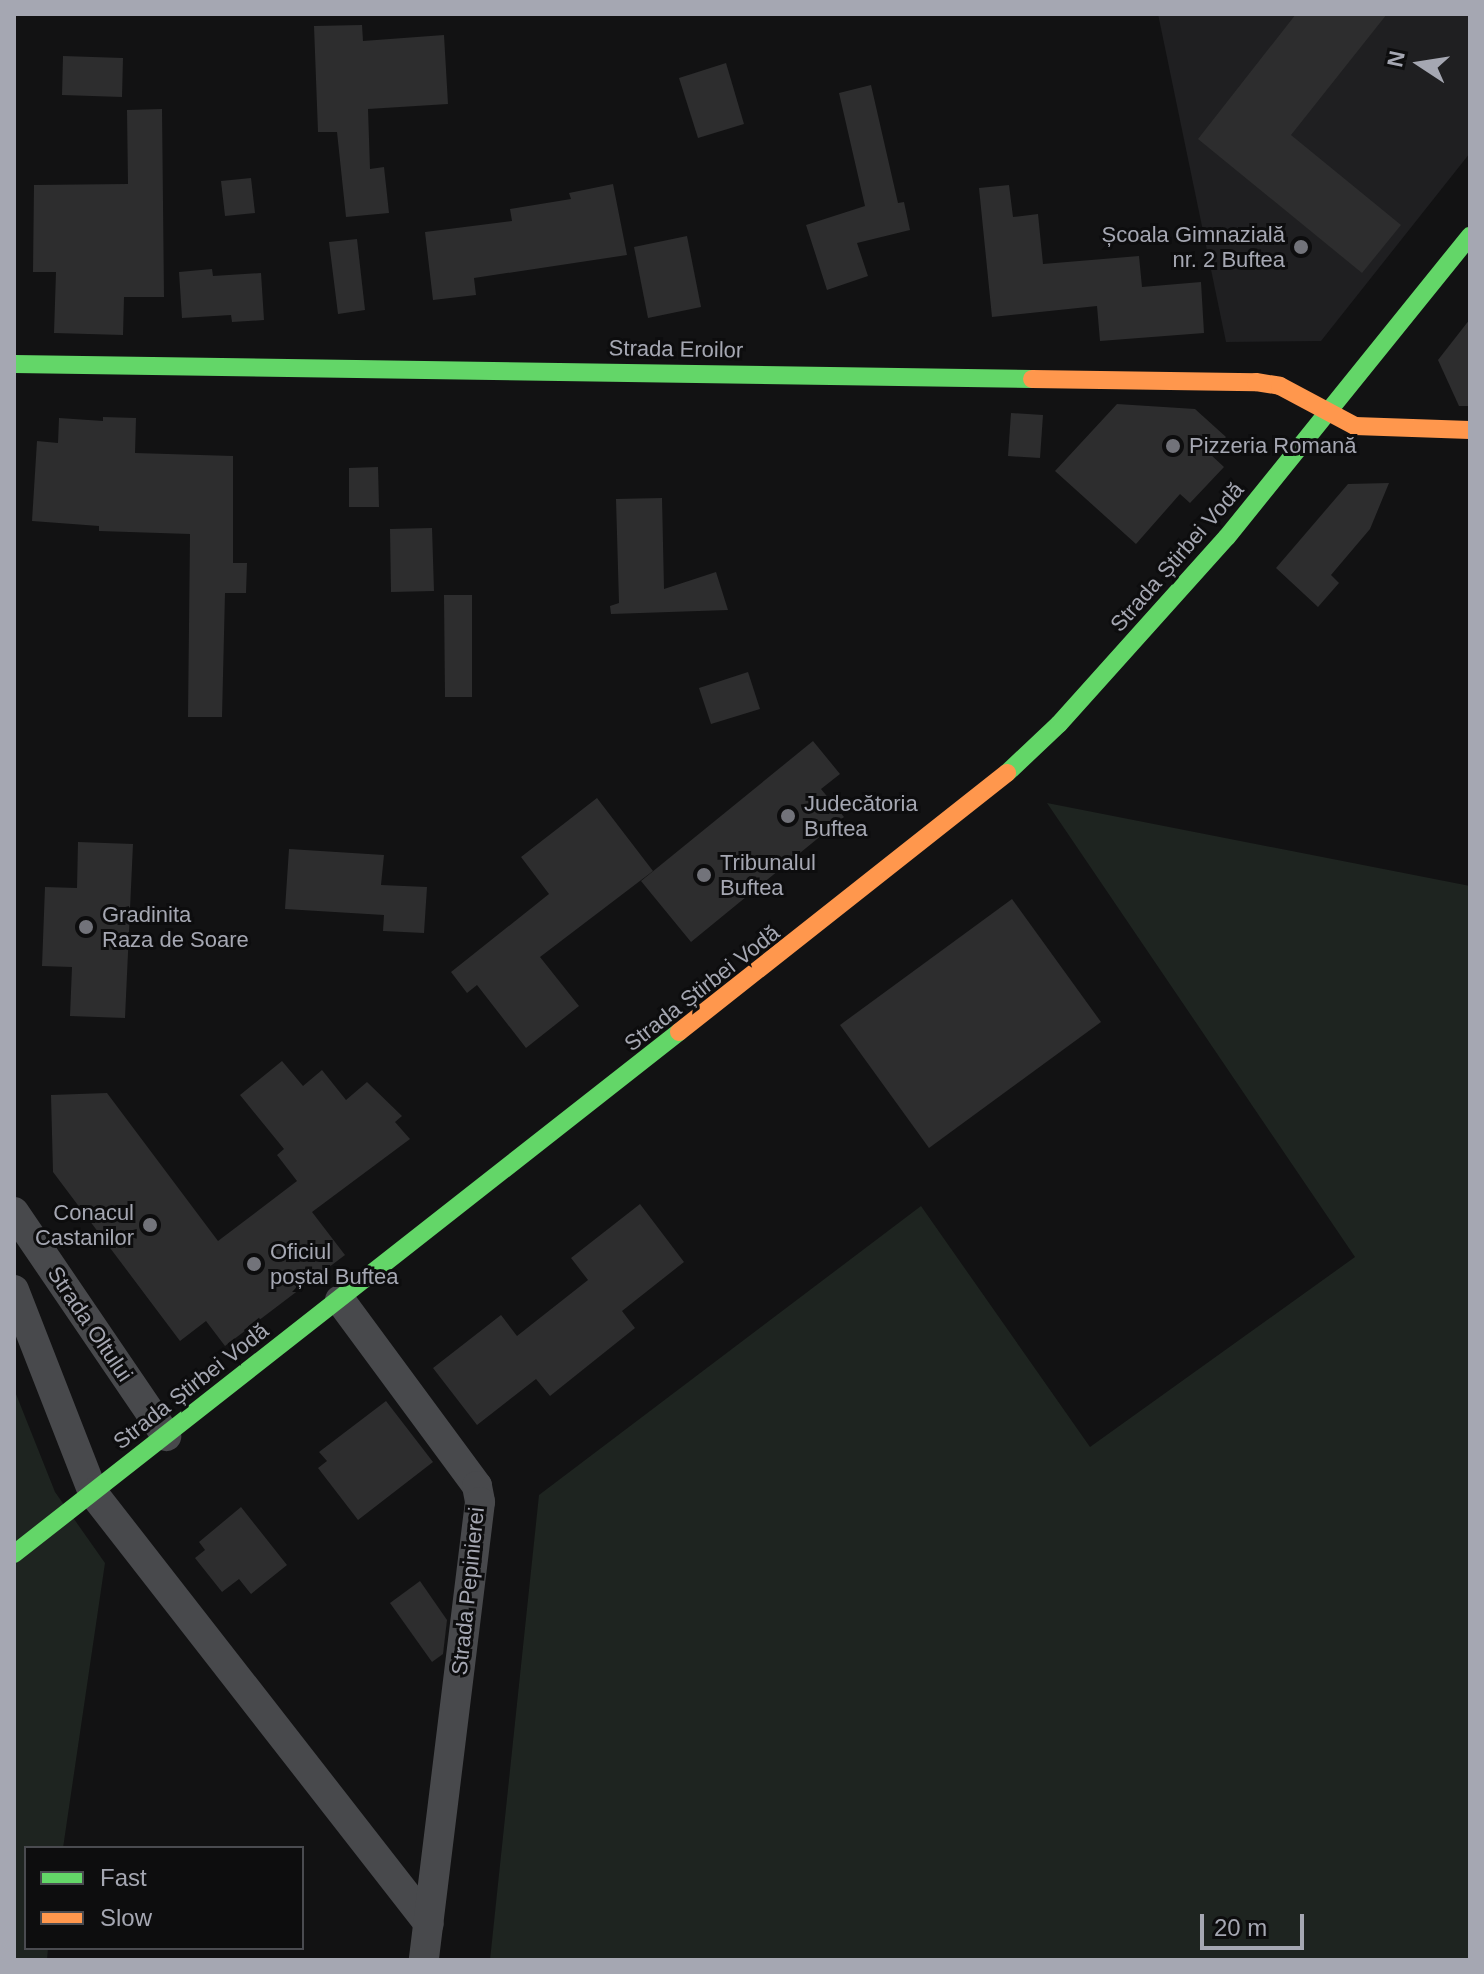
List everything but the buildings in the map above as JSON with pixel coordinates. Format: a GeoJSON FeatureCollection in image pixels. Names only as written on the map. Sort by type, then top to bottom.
{"type":"FeatureCollection","features":[{"type":"Feature","properties":{"kind":"street","name":"Strada Știrbei Vodă"},"geometry":{"type":"LineString","coordinates":[[14,1554],[990,788],[1059,724],[1134,643],[1327,416],[1470,236]]}},
{"type":"Feature","properties":{"kind":"street","name":"Strada Eroilor"},"geometry":{"type":"LineString","coordinates":[[14,364],[1256,382],[1305,398],[1327,416],[1378,431],[1470,430]]}},
{"type":"Feature","properties":{"kind":"street","name":"Strada Oltului"},"geometry":{"type":"LineString","coordinates":[[14,1212],[166,1436]]}},
{"type":"Feature","properties":{"kind":"street","name":"Strada Oltului"},"geometry":{"type":"LineString","coordinates":[[14,1290],[93,1493]]}},
{"type":"Feature","properties":{"kind":"street","name":"Strada Pepinierei"},"geometry":{"type":"LineString","coordinates":[[340,1300],[477,1486],[480,1502],[424,1960]]}},
{"type":"Feature","properties":{"kind":"street"},"geometry":{"type":"LineString","coordinates":[[93,1493],[429,1924]]}},
{"type":"Feature","properties":{"kind":"shaded area","name":"Școala Gimnazială nr. 2 Buftea"},"geometry":{"type":"Polygon","coordinates":[[[1158,14],[1470,14],[1470,153],[1321,341],[1226,342],[1158,14]]]}},
{"type":"Feature","properties":{"kind":"shaded area"},"geometry":{"type":"Polygon","coordinates":[[[1047,803],[1470,886],[1470,1960],[490,1960],[539,1495],[921,1206],[1090,1447],[1355,1257],[1047,803]]]}},
{"type":"Feature","properties":{"kind":"shaded area"},"geometry":{"type":"Polygon","coordinates":[[[14,1389],[55,1492],[105,1563],[63,1846],[24,1846],[24,1950],[48,1950],[47,1960],[14,1960],[14,1389]]]}},
{"type":"Feature","properties":{"kind":"traffic: fast"},"geometry":{"type":"LineString","coordinates":[[1007,773],[1059,724],[1227,537],[1470,236]]}},
{"type":"Feature","properties":{"kind":"traffic: fast"},"geometry":{"type":"LineString","coordinates":[[14,364],[1032,379]]}},
{"type":"Feature","properties":{"kind":"traffic: fast"},"geometry":{"type":"LineString","coordinates":[[14,1554],[679,1032]]}},
{"type":"Feature","properties":{"kind":"traffic: slow"},"geometry":{"type":"LineString","coordinates":[[1032,379],[1256,382],[1280,386],[1355,426],[1470,430]]}},
{"type":"Feature","properties":{"kind":"traffic: slow"},"geometry":{"type":"LineString","coordinates":[[679,1032],[1007,773]]}},
{"type":"Feature","properties":{"kind":"place","name":"Școala Gimnazială nr. 2 Buftea"},"geometry":{"type":"Point","coordinates":[1301,247]}},
{"type":"Feature","properties":{"kind":"place","name":"Pizzeria Romană"},"geometry":{"type":"Point","coordinates":[1173,446]}},
{"type":"Feature","properties":{"kind":"place","name":"Judecătoria Buftea"},"geometry":{"type":"Point","coordinates":[788,816]}},
{"type":"Feature","properties":{"kind":"place","name":"Tribunalul Buftea"},"geometry":{"type":"Point","coordinates":[704,875]}},
{"type":"Feature","properties":{"kind":"place","name":"Gradinita Raza de Soare"},"geometry":{"type":"Point","coordinates":[86,927]}},
{"type":"Feature","properties":{"kind":"place","name":"Conacul Castanilor"},"geometry":{"type":"Point","coordinates":[150,1225]}},
{"type":"Feature","properties":{"kind":"place","name":"Oficiul poștal Buftea"},"geometry":{"type":"Point","coordinates":[254,1264]}}]}
